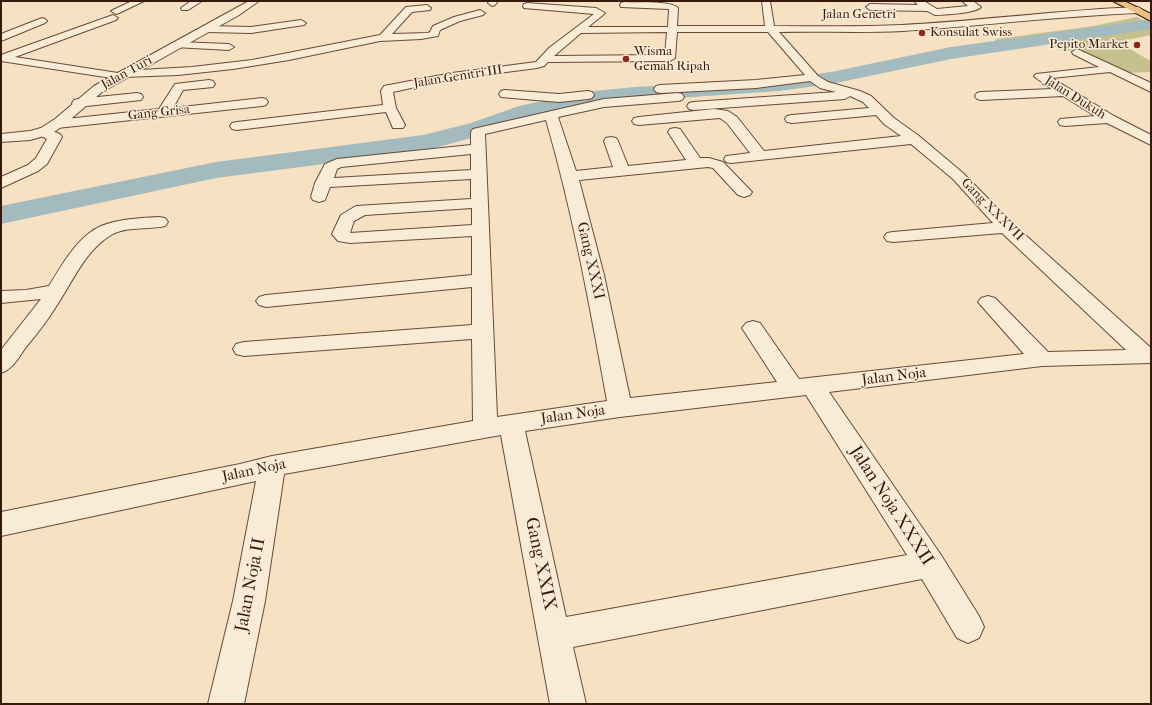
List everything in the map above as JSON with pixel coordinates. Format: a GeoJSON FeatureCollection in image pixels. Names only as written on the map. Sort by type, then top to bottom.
{"type":"FeatureCollection","features":[{"type":"Feature","properties":{"kind":"highway"},"geometry":{"type":"LineString","coordinates":[[1117,1],[1144,14]]}},
{"type":"Feature","properties":{"kind":"highway"},"geometry":{"type":"LineString","coordinates":[[1126,1],[1144,14]]}},
{"type":"Feature","properties":{"kind":"street"},"geometry":{"type":"LineString","coordinates":[[2,58],[115,15],[140,1]]}},
{"type":"Feature","properties":{"kind":"street"},"geometry":{"type":"LineString","coordinates":[[185,8],[198,1]]}},
{"type":"Feature","properties":{"kind":"street","name":"Jalan Turi"},"geometry":{"type":"LineString","coordinates":[[51,128],[88,95],[121,75],[207,29],[255,1]]}},
{"type":"Feature","properties":{"kind":"street"},"geometry":{"type":"LineString","coordinates":[[766,1],[768,24],[770,29],[817,80]]}},
{"type":"Feature","properties":{"kind":"street"},"geometry":{"type":"LineString","coordinates":[[918,1],[934,12],[983,10]]}},
{"type":"Feature","properties":{"kind":"street"},"geometry":{"type":"LineString","coordinates":[[966,1],[1008,20]]}},
{"type":"Feature","properties":{"kind":"street"},"geometry":{"type":"LineString","coordinates":[[624,5],[673,8],[671,30]]}},
{"type":"Feature","properties":{"kind":"street","name":"Jalan Genitri III"},"geometry":{"type":"LineString","coordinates":[[398,125],[390,108],[387,91],[388,89],[453,72],[530,67],[540,64],[553,50],[599,15],[600,12],[527,6]]}},
{"type":"Feature","properties":{"kind":"street"},"geometry":{"type":"LineString","coordinates":[[869,7],[929,8]]}},
{"type":"Feature","properties":{"kind":"street"},"geometry":{"type":"LineString","coordinates":[[382,38],[409,9],[427,8]]}},
{"type":"Feature","properties":{"kind":"street","name":"Jalan Genetri"},"geometry":{"type":"LineString","coordinates":[[580,30],[901,28],[1008,20],[1084,12],[1144,14]]}},
{"type":"Feature","properties":{"kind":"street"},"geometry":{"type":"LineString","coordinates":[[2,58],[121,75],[182,72],[288,58],[382,38],[426,37],[434,34],[436,28],[444,23],[480,13]]}},
{"type":"Feature","properties":{"kind":"street"},"geometry":{"type":"LineString","coordinates":[[1,38],[42,21]]}},
{"type":"Feature","properties":{"kind":"street"},"geometry":{"type":"LineString","coordinates":[[207,29],[252,30],[301,23]]}},
{"type":"Feature","properties":{"kind":"street"},"geometry":{"type":"LineString","coordinates":[[961,24],[980,31]]}},
{"type":"Feature","properties":{"kind":"street"},"geometry":{"type":"LineString","coordinates":[[930,26],[950,34]]}},
{"type":"Feature","properties":{"kind":"street"},"geometry":{"type":"LineString","coordinates":[[901,28],[922,38]]}},
{"type":"Feature","properties":{"kind":"street","name":"Jalan Genitri III"},"geometry":{"type":"LineString","coordinates":[[544,59],[666,64],[670,57],[671,30]]}},
{"type":"Feature","properties":{"kind":"street"},"geometry":{"type":"LineString","coordinates":[[178,45],[229,47]]}},
{"type":"Feature","properties":{"kind":"street"},"geometry":{"type":"LineString","coordinates":[[553,50],[603,50]]}},
{"type":"Feature","properties":{"kind":"street"},"geometry":{"type":"LineString","coordinates":[[1077,52],[1151,88]]}},
{"type":"Feature","properties":{"kind":"street","name":"Jalan Dukuh"},"geometry":{"type":"LineString","coordinates":[[1112,69],[1040,76],[1109,119],[1151,141]]}},
{"type":"Feature","properties":{"kind":"street"},"geometry":{"type":"LineString","coordinates":[[505,94],[574,97],[645,90],[817,80]]}},
{"type":"Feature","properties":{"kind":"street","name":"Gang XXXVII"},"geometry":{"type":"LineString","coordinates":[[817,80],[867,99],[898,128],[914,139],[958,176],[1006,227],[1148,356]]}},
{"type":"Feature","properties":{"kind":"street"},"geometry":{"type":"LineString","coordinates":[[163,113],[178,87],[218,83]]}},
{"type":"Feature","properties":{"kind":"street"},"geometry":{"type":"LineString","coordinates":[[981,96],[1064,92]]}},
{"type":"Feature","properties":{"kind":"street"},"geometry":{"type":"LineString","coordinates":[[693,106],[856,94]]}},
{"type":"Feature","properties":{"kind":"street"},"geometry":{"type":"LineString","coordinates":[[78,103],[137,97]]}},
{"type":"Feature","properties":{"kind":"street"},"geometry":{"type":"LineString","coordinates":[[551,115],[604,103],[678,97]]}},
{"type":"Feature","properties":{"kind":"street","name":"Gang Grisa"},"geometry":{"type":"LineString","coordinates":[[51,128],[262,102]]}},
{"type":"Feature","properties":{"kind":"street"},"geometry":{"type":"LineString","coordinates":[[236,126],[390,108]]}},
{"type":"Feature","properties":{"kind":"street"},"geometry":{"type":"LineString","coordinates":[[730,159],[760,156],[802,130],[878,110]]}},
{"type":"Feature","properties":{"kind":"street"},"geometry":{"type":"LineString","coordinates":[[639,121],[714,113],[723,114],[732,120],[760,156]]}},
{"type":"Feature","properties":{"kind":"street","name":"Gang XXIX"},"geometry":{"type":"LineString","coordinates":[[551,115],[478,132],[483,331],[498,426],[554,635],[568,704]]}},
{"type":"Feature","properties":{"kind":"street","name":"Gang XXXI"},"geometry":{"type":"LineString","coordinates":[[551,115],[570,176],[594,275],[620,408]]}},
{"type":"Feature","properties":{"kind":"street"},"geometry":{"type":"LineString","coordinates":[[1065,122],[1109,119]]}},
{"type":"Feature","properties":{"kind":"street"},"geometry":{"type":"LineString","coordinates":[[1,138],[26,136],[51,128],[55,137],[42,161],[33,168],[1,183]]}},
{"type":"Feature","properties":{"kind":"street"},"geometry":{"type":"LineString","coordinates":[[802,130],[914,139]]}},
{"type":"Feature","properties":{"kind":"street"},"geometry":{"type":"LineString","coordinates":[[675,132],[696,162]]}},
{"type":"Feature","properties":{"kind":"street"},"geometry":{"type":"LineString","coordinates":[[610,141],[622,171]]}},
{"type":"Feature","properties":{"kind":"street"},"geometry":{"type":"LineString","coordinates":[[479,150],[337,163],[330,167],[321,190],[480,174]]}},
{"type":"Feature","properties":{"kind":"street"},"geometry":{"type":"LineString","coordinates":[[1,166],[42,161]]}},
{"type":"Feature","properties":{"kind":"street"},"geometry":{"type":"LineString","coordinates":[[570,176],[696,162],[709,162],[718,165],[744,192]]}},
{"type":"Feature","properties":{"kind":"street"},"geometry":{"type":"LineString","coordinates":[[480,203],[362,210],[351,214],[346,219],[341,234],[344,237],[350,238],[481,230]]}},
{"type":"Feature","properties":{"kind":"street"},"geometry":{"type":"LineString","coordinates":[[1,365],[66,277],[74,262],[97,237],[106,230],[159,222]]}},
{"type":"Feature","properties":{"kind":"street"},"geometry":{"type":"LineString","coordinates":[[894,236],[1006,227]]}},
{"type":"Feature","properties":{"kind":"street"},"geometry":{"type":"LineString","coordinates":[[266,301],[482,280]]}},
{"type":"Feature","properties":{"kind":"street"},"geometry":{"type":"LineString","coordinates":[[1,297],[26,296],[56,291]]}},
{"type":"Feature","properties":{"kind":"street"},"geometry":{"type":"LineString","coordinates":[[988,302],[1042,359]]}},
{"type":"Feature","properties":{"kind":"street","name":"Jalan Noja XXXII"},"geometry":{"type":"LineString","coordinates":[[753,328],[767,348],[803,388],[930,564],[968,627]]}},
{"type":"Feature","properties":{"kind":"street"},"geometry":{"type":"LineString","coordinates":[[244,349],[483,331]]}},
{"type":"Feature","properties":{"kind":"street","name":"Jalan Noja"},"geometry":{"type":"LineString","coordinates":[[1,524],[232,476],[272,466],[498,426],[620,408],[803,388],[1042,359],[1148,356]]}},
{"type":"Feature","properties":{"kind":"street","name":"Jalan Noja II"},"geometry":{"type":"LineString","coordinates":[[226,704],[249,601],[272,466]]}},
{"type":"Feature","properties":{"kind":"street"},"geometry":{"type":"LineString","coordinates":[[554,635],[930,564]]}},
{"type":"Feature","properties":{"kind":"shaded area"},"geometry":{"type":"Polygon","coordinates":[[[1137,17],[1151,25],[1151,35],[1117,42],[1151,61],[1151,72],[1124,73],[1078,50],[1064,51],[1048,44],[1007,48],[995,41],[996,39],[1093,26],[1137,17]]]}},
{"type":"Feature","properties":{"kind":"waterway"},"geometry":{"type":"LineString","coordinates":[[1,215],[216,170],[424,143],[480,128],[527,111],[584,99],[635,94],[779,85],[831,78],[951,53],[1151,24]]}},
{"type":"Feature","properties":{"kind":"place","name":"Konsulat Swiss"},"geometry":{"type":"Point","coordinates":[922,33]}},
{"type":"Feature","properties":{"kind":"place","name":"Pepito Market"},"geometry":{"type":"Point","coordinates":[1137,45]}},
{"type":"Feature","properties":{"kind":"place","name":"Wisma Gemah Ripah"},"geometry":{"type":"Point","coordinates":[626,59]}}]}
